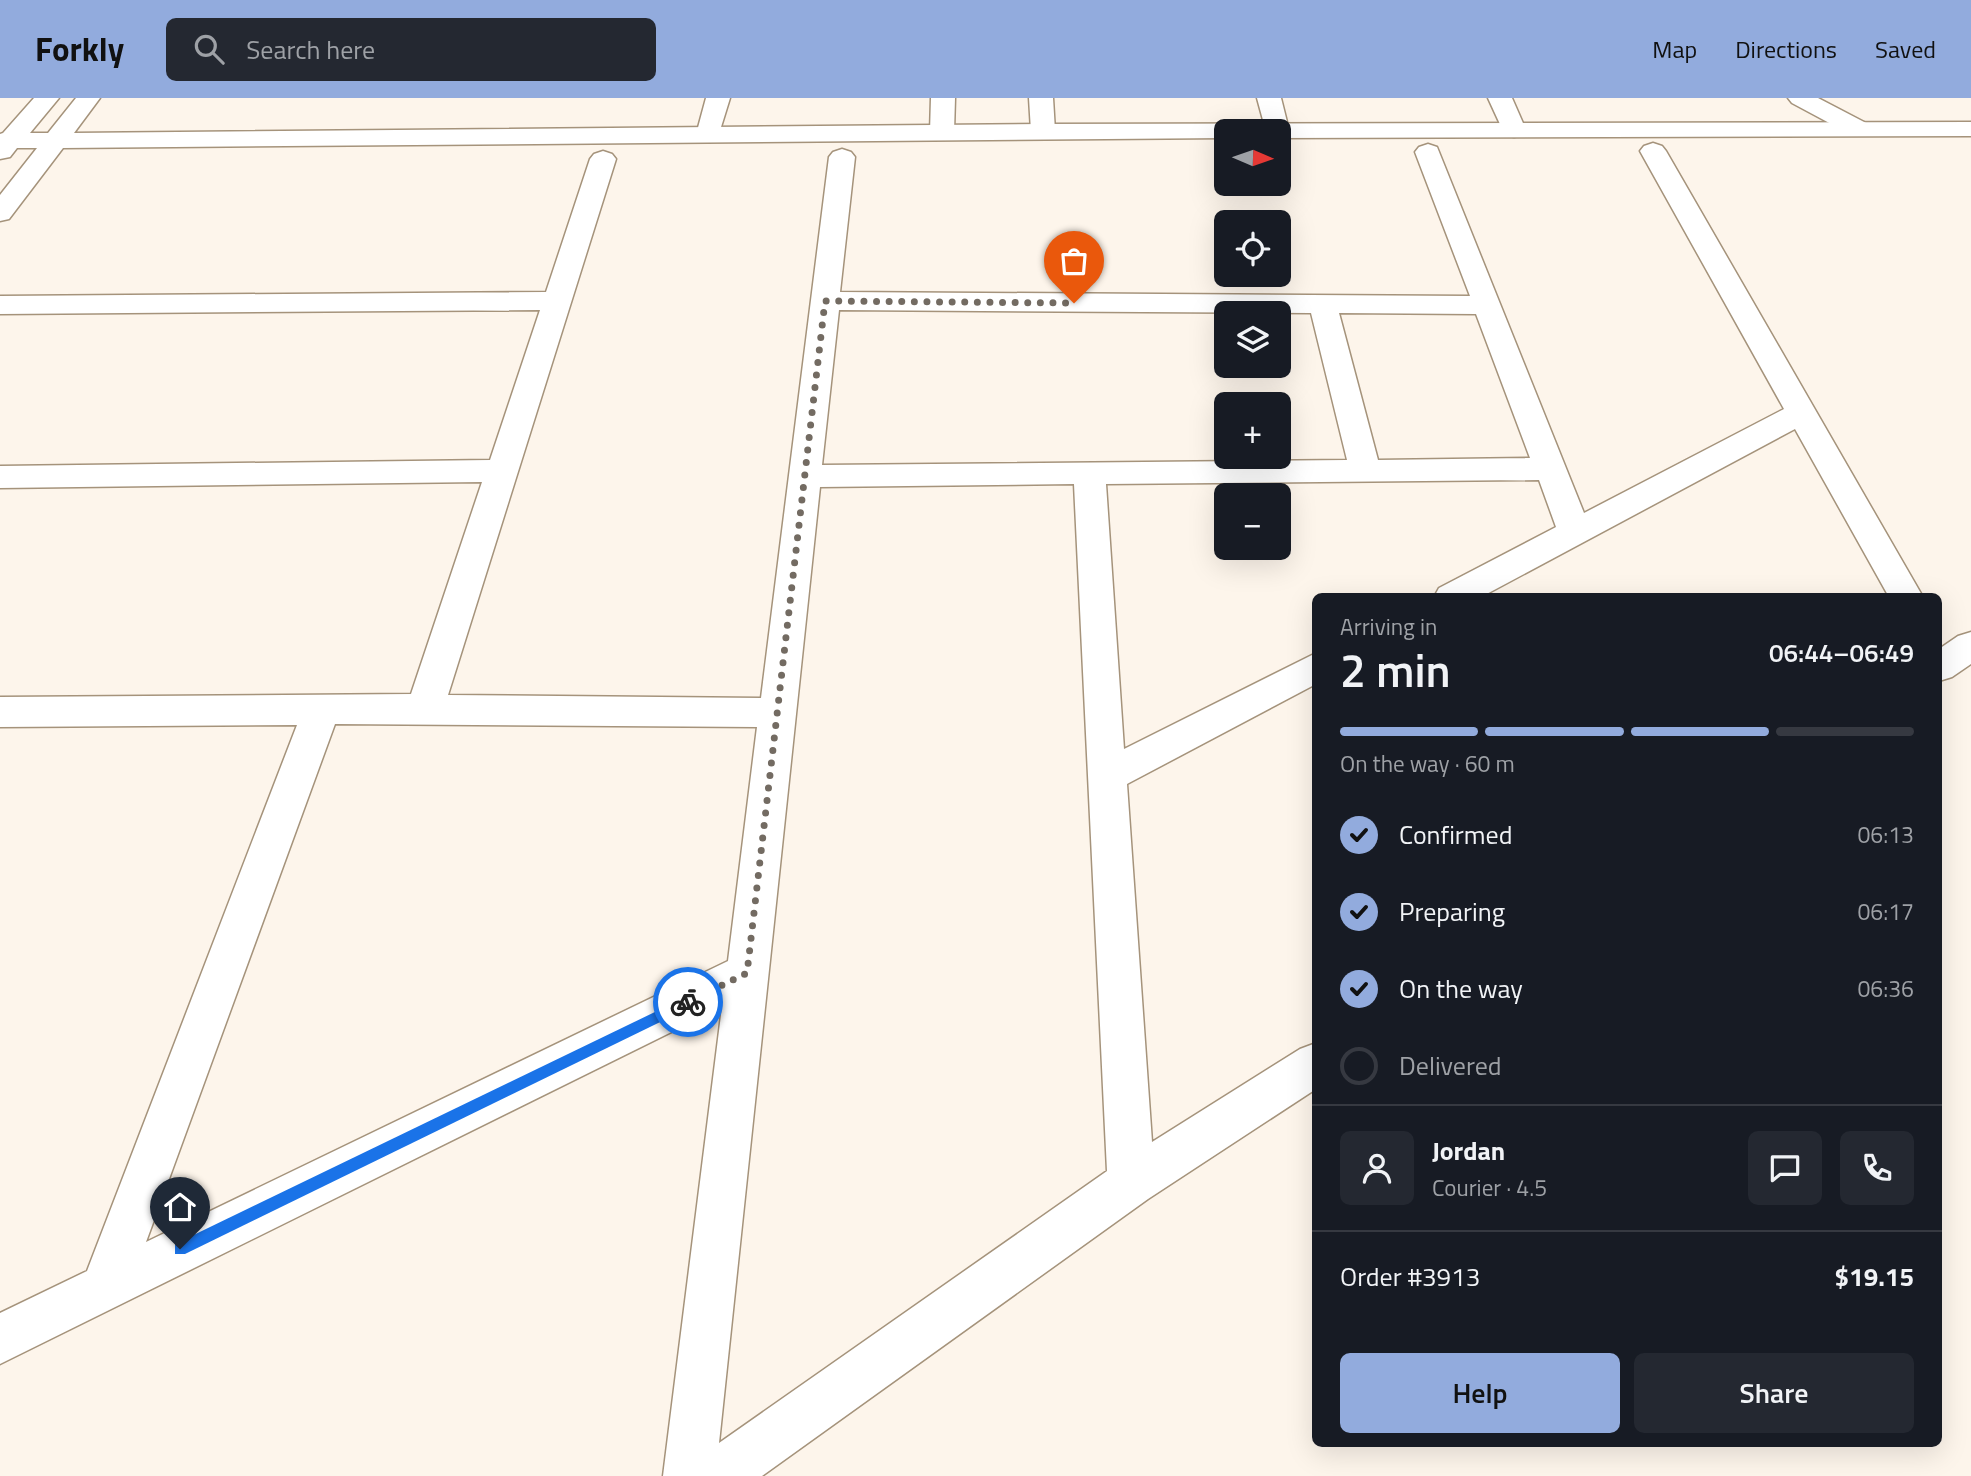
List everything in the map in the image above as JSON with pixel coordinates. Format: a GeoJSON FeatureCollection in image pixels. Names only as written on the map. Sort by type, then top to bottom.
{"type":"FeatureCollection","features":[{"type":"Feature","properties":{"kind":"street"},"geometry":{"type":"LineString","coordinates":[[3,150],[47,98]]}},
{"type":"Feature","properties":{"kind":"street"},"geometry":{"type":"LineString","coordinates":[[0,213],[88,98]]}},
{"type":"Feature","properties":{"kind":"street"},"geometry":{"type":"LineString","coordinates":[[708,135],[719,98]]}},
{"type":"Feature","properties":{"kind":"street"},"geometry":{"type":"LineString","coordinates":[[942,132],[943,98]]}},
{"type":"Feature","properties":{"kind":"street"},"geometry":{"type":"LineString","coordinates":[[1041,98],[1045,143]]}},
{"type":"Feature","properties":{"kind":"street"},"geometry":{"type":"LineString","coordinates":[[1269,98],[1273,119]]}},
{"type":"Feature","properties":{"kind":"street"},"geometry":{"type":"LineString","coordinates":[[1500,98],[1514,130]]}},
{"type":"Feature","properties":{"kind":"street"},"geometry":{"type":"LineString","coordinates":[[1800,98],[1857,128]]}},
{"type":"Feature","properties":{"kind":"street"},"geometry":{"type":"LineString","coordinates":[[1835,98],[1875,149]]}},
{"type":"Feature","properties":{"kind":"street"},"geometry":{"type":"LineString","coordinates":[[1890,108],[1923,149]]}},
{"type":"Feature","properties":{"kind":"street"},"geometry":{"type":"LineString","coordinates":[[1292,141],[1514,130],[1971,129]]}},
{"type":"Feature","properties":{"kind":"street"},"geometry":{"type":"LineString","coordinates":[[3,150],[56,141],[942,132],[1045,143],[1214,153]]}},
{"type":"Feature","properties":{"kind":"street"},"geometry":{"type":"LineString","coordinates":[[1045,143],[1214,142]]}},
{"type":"Feature","properties":{"kind":"street"},"geometry":{"type":"LineString","coordinates":[[1292,143],[1428,152],[1971,149]]}},
{"type":"Feature","properties":{"kind":"street"},"geometry":{"type":"LineString","coordinates":[[3,150],[38,164],[1007,155]]}},
{"type":"Feature","properties":{"kind":"street"},"geometry":{"type":"LineString","coordinates":[[1653,151],[1904,593]]}},
{"type":"Feature","properties":{"kind":"street"},"geometry":{"type":"LineString","coordinates":[[1428,152],[1575,533]]}},
{"type":"Feature","properties":{"kind":"street"},"geometry":{"type":"LineString","coordinates":[[689,1476],[842,157]]}},
{"type":"Feature","properties":{"kind":"street"},"geometry":{"type":"LineString","coordinates":[[425,709],[603,159]]}},
{"type":"Feature","properties":{"kind":"street"},"geometry":{"type":"LineString","coordinates":[[0,305],[557,301]]}},
{"type":"Feature","properties":{"kind":"street"},"geometry":{"type":"LineString","coordinates":[[825,301],[1487,305]]}},
{"type":"Feature","properties":{"kind":"street"},"geometry":{"type":"LineString","coordinates":[[1323,305],[1365,470]]}},
{"type":"Feature","properties":{"kind":"street"},"geometry":{"type":"LineString","coordinates":[[1459,593],[1802,413]]}},
{"type":"Feature","properties":{"kind":"street"},"geometry":{"type":"LineString","coordinates":[[805,475],[1551,469]]}},
{"type":"Feature","properties":{"kind":"street"},"geometry":{"type":"LineString","coordinates":[[0,477],[502,471]]}},
{"type":"Feature","properties":{"kind":"street"},"geometry":{"type":"LineString","coordinates":[[1089,473],[1131,1182]]}},
{"type":"Feature","properties":{"kind":"street"},"geometry":{"type":"LineString","coordinates":[[1107,776],[1312,669]]}},
{"type":"Feature","properties":{"kind":"street"},"geometry":{"type":"LineString","coordinates":[[0,712],[425,709],[777,713]]}},
{"type":"Feature","properties":{"kind":"street"},"geometry":{"type":"LineString","coordinates":[[106,1285],[321,711]]}},
{"type":"Feature","properties":{"kind":"street"},"geometry":{"type":"LineString","coordinates":[[0,1339],[747,973]]}},
{"type":"Feature","properties":{"kind":"street"},"geometry":{"type":"LineString","coordinates":[[717,1476],[1131,1182],[1312,1066]]}},
{"type":"Feature","properties":{"kind":"way so far"},"geometry":{"type":"LineString","coordinates":[[688,1002],[747,973],[825,301],[1074,303]]}},
{"type":"Feature","properties":{"kind":"route"},"geometry":{"type":"LineString","coordinates":[[180,1249],[688,1002]]}}]}
